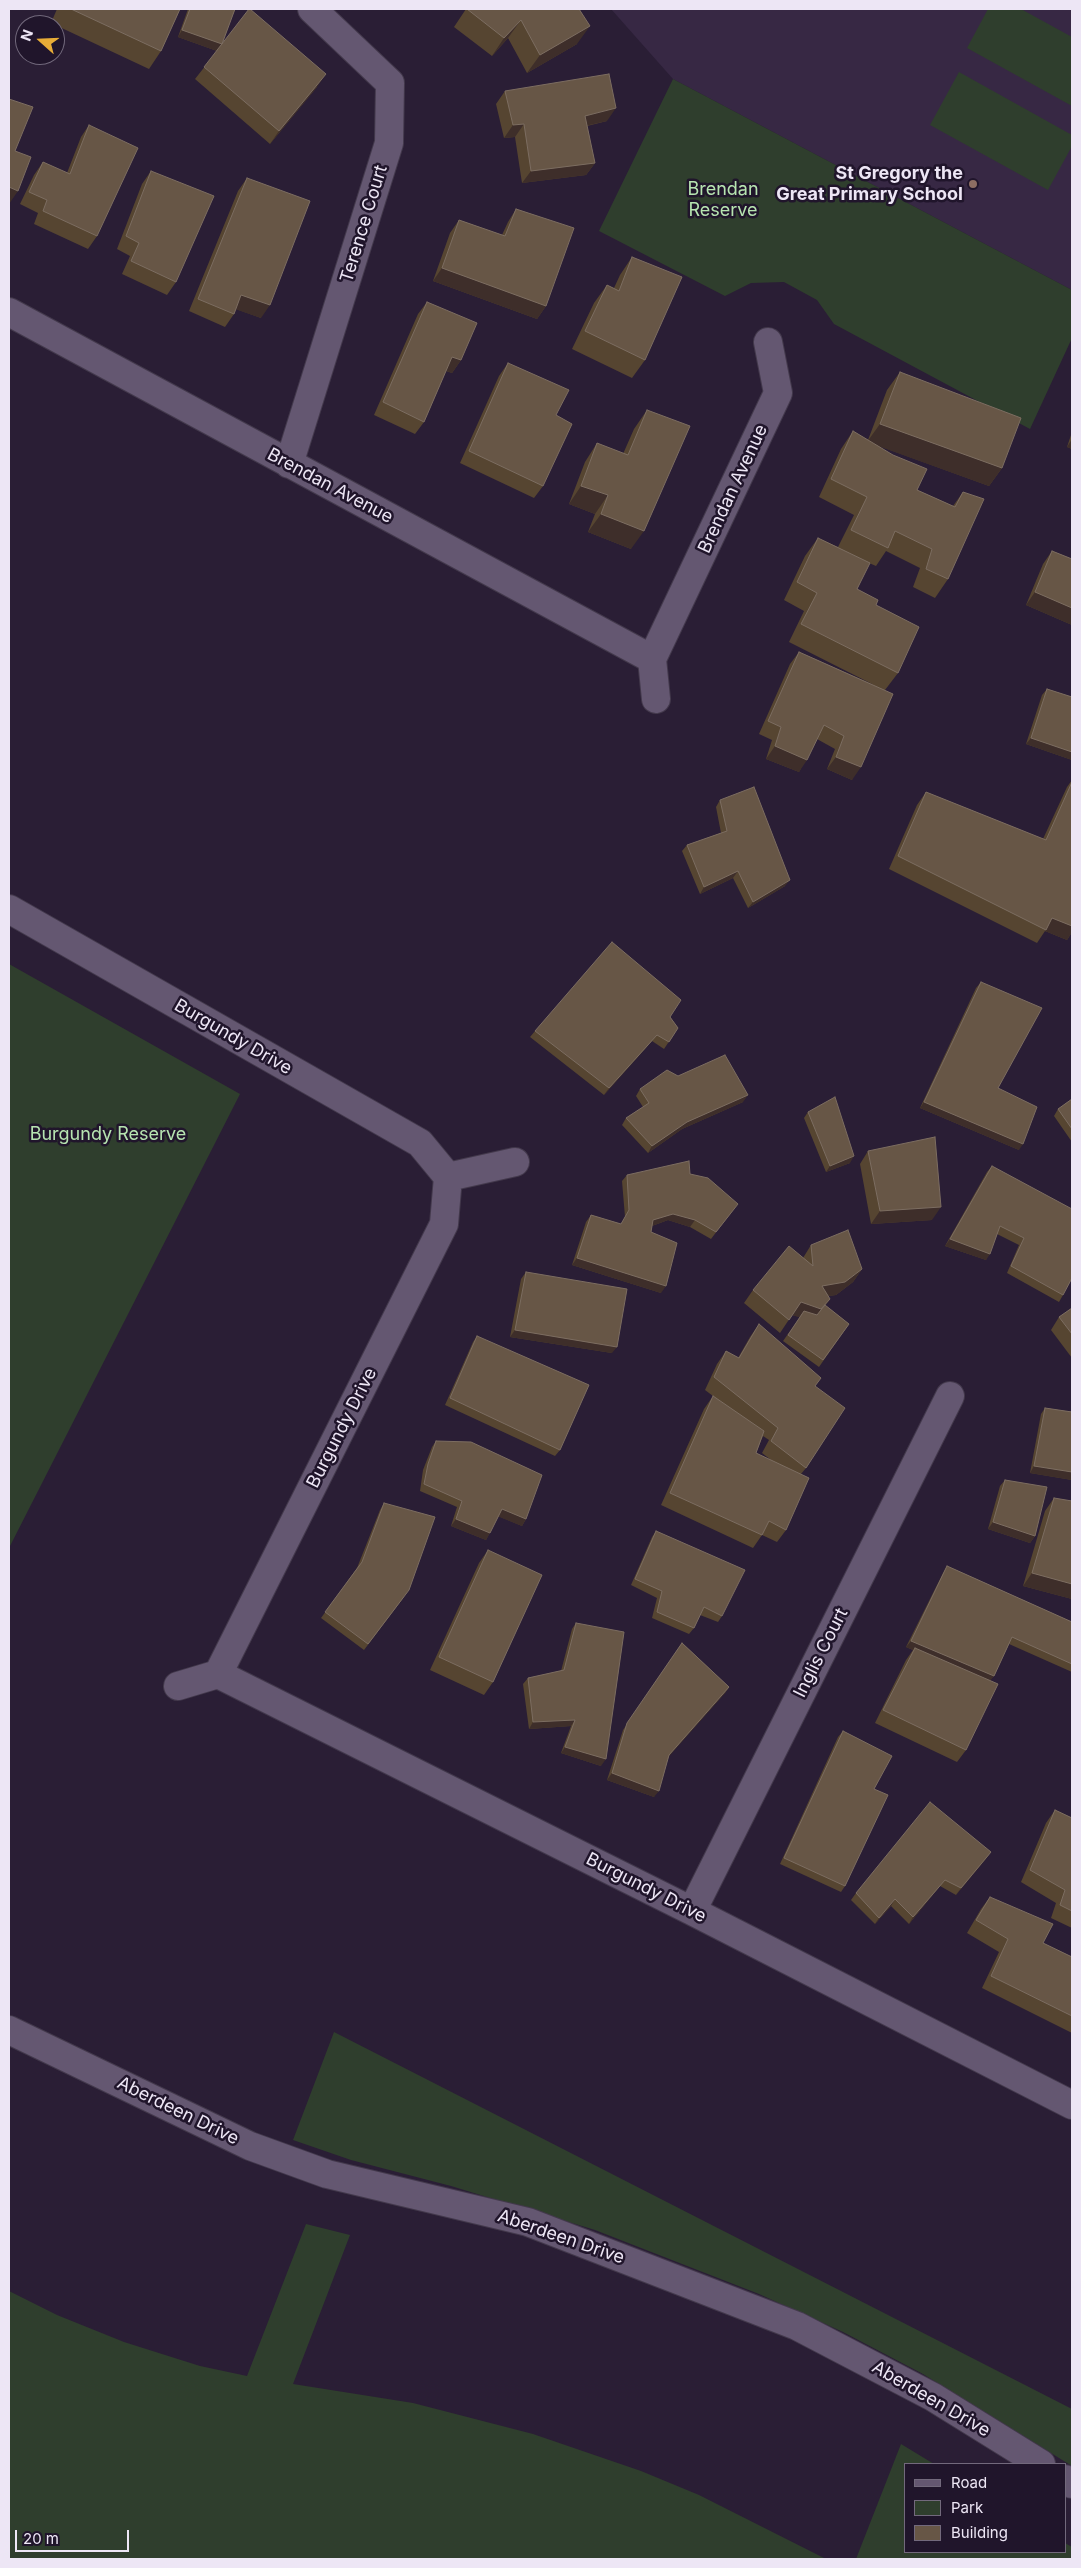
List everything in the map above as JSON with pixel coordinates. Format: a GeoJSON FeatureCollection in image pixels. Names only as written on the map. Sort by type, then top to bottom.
{"type":"FeatureCollection","features":[{"type":"Feature","properties":{"kind":"street","name":"Terence Court"},"geometry":{"type":"LineString","coordinates":[[289,464],[389,143],[390,83],[312,9]]}},
{"type":"Feature","properties":{"kind":"street","name":"Brendan Avenue"},"geometry":{"type":"LineString","coordinates":[[9,312],[652,659],[778,394],[768,342]]}},
{"type":"Feature","properties":{"kind":"street"},"geometry":{"type":"LineString","coordinates":[[652,659],[656,698]]}},
{"type":"Feature","properties":{"kind":"street","name":"Burgundy Drive"},"geometry":{"type":"LineString","coordinates":[[9,909],[420,1143],[448,1177],[444,1224],[218,1674],[692,1911],[1072,2105]]}},
{"type":"Feature","properties":{"kind":"street"},"geometry":{"type":"LineString","coordinates":[[448,1177],[515,1162]]}},
{"type":"Feature","properties":{"kind":"street","name":"Inglis Court"},"geometry":{"type":"LineString","coordinates":[[692,1911],[950,1396]]}},
{"type":"Feature","properties":{"kind":"street"},"geometry":{"type":"LineString","coordinates":[[178,1686],[218,1674]]}},
{"type":"Feature","properties":{"kind":"street","name":"Aberdeen Drive"},"geometry":{"type":"LineString","coordinates":[[9,2030],[250,2146],[327,2174],[528,2222],[797,2326],[933,2397],[1039,2463]]}},
{"type":"Feature","properties":{"kind":"shaded area","name":"St Gregory the Great Primary School"},"geometry":{"type":"Polygon","coordinates":[[[611,9],[1072,9],[1072,290],[673,79],[611,9]]]}},
{"type":"Feature","properties":{"kind":"green space"},"geometry":{"type":"Polygon","coordinates":[[[988,9],[1021,9],[1072,37],[1072,106],[967,48],[988,9]]]}},
{"type":"Feature","properties":{"kind":"green space"},"geometry":{"type":"Polygon","coordinates":[[[959,72],[1072,135],[1072,146],[1048,190],[930,125],[959,72]]]}},
{"type":"Feature","properties":{"kind":"green space","name":"Brendan Reserve"},"geometry":{"type":"Polygon","coordinates":[[[673,79],[1072,290],[1072,338],[1030,429],[834,324],[817,300],[784,282],[751,283],[725,296],[599,231],[673,79]]]}},
{"type":"Feature","properties":{"kind":"green space","name":"Burgundy Reserve"},"geometry":{"type":"Polygon","coordinates":[[[9,964],[240,1094],[9,1548],[9,964]]]}},
{"type":"Feature","properties":{"kind":"green space"},"geometry":{"type":"Polygon","coordinates":[[[334,2032],[1072,2409],[1072,2466],[923,2374],[843,2332],[759,2294],[595,2230],[451,2186],[351,2160],[293,2140],[334,2032]]]}},
{"type":"Feature","properties":{"kind":"green space"},"geometry":{"type":"Polygon","coordinates":[[[306,2224],[350,2235],[293,2384],[413,2403],[533,2434],[641,2471],[699,2495],[826,2559],[9,2559],[9,2291],[57,2315],[124,2342],[200,2366],[247,2376],[306,2224]]]}},
{"type":"Feature","properties":{"kind":"green space"},"geometry":{"type":"Polygon","coordinates":[[[901,2444],[932,2463],[904,2463],[904,2553],[1066,2553],[1066,2544],[1072,2547],[1072,2559],[856,2559],[901,2444]]]}},
{"type":"Feature","properties":{"kind":"building"},"geometry":{"type":"Polygon","coordinates":[[[71,9],[180,9],[161,51],[71,9]]]}},
{"type":"Feature","properties":{"kind":"building"},"geometry":{"type":"Polygon","coordinates":[[[190,9],[235,9],[222,44],[182,30],[190,9]]]}},
{"type":"Feature","properties":{"kind":"building"},"geometry":{"type":"Polygon","coordinates":[[[249,9],[326,74],[279,131],[204,67],[249,9]]]}},
{"type":"Feature","properties":{"kind":"building"},"geometry":{"type":"Polygon","coordinates":[[[467,9],[579,9],[590,26],[540,55],[521,20],[504,38],[467,9]]]}},
{"type":"Feature","properties":{"kind":"building"},"geometry":{"type":"Polygon","coordinates":[[[609,74],[616,108],[585,116],[595,163],[531,171],[524,124],[513,125],[505,91],[609,74]]]}},
{"type":"Feature","properties":{"kind":"building"},"geometry":{"type":"Polygon","coordinates":[[[9,99],[33,107],[15,151],[31,157],[18,191],[9,187],[9,99]]]}},
{"type":"Feature","properties":{"kind":"building"},"geometry":{"type":"Polygon","coordinates":[[[89,125],[138,148],[97,236],[43,211],[47,200],[29,192],[43,162],[70,174],[89,125]]]}},
{"type":"Feature","properties":{"kind":"building"},"geometry":{"type":"Polygon","coordinates":[[[151,171],[214,196],[176,282],[131,261],[139,243],[126,236],[151,171]]]}},
{"type":"Feature","properties":{"kind":"building"},"geometry":{"type":"Polygon","coordinates":[[[247,178],[310,201],[270,305],[241,295],[234,314],[198,299],[247,178]]]}},
{"type":"Feature","properties":{"kind":"building"},"geometry":{"type":"Polygon","coordinates":[[[516,209],[574,228],[546,306],[442,268],[459,220],[505,236],[516,209]]]}},
{"type":"Feature","properties":{"kind":"building"},"geometry":{"type":"Polygon","coordinates":[[[632,257],[682,277],[645,360],[585,331],[607,285],[619,291],[632,257]]]}},
{"type":"Feature","properties":{"kind":"building"},"geometry":{"type":"Polygon","coordinates":[[[427,302],[477,323],[461,360],[452,357],[424,422],[383,402],[427,302]]]}},
{"type":"Feature","properties":{"kind":"building"},"geometry":{"type":"Polygon","coordinates":[[[508,363],[569,390],[556,415],[572,424],[543,486],[469,451],[508,363]]]}},
{"type":"Feature","properties":{"kind":"building"},"geometry":{"type":"Polygon","coordinates":[[[900,372],[1021,418],[1002,468],[880,424],[900,372]]]}},
{"type":"Feature","properties":{"kind":"building"},"geometry":{"type":"Polygon","coordinates":[[[647,410],[690,426],[644,531],[601,514],[608,495],[581,486],[597,443],[628,455],[647,410]]]}},
{"type":"Feature","properties":{"kind":"building"},"geometry":{"type":"Polygon","coordinates":[[[853,431],[893,455],[927,469],[917,490],[955,507],[963,492],[984,499],[948,579],[926,569],[932,549],[895,531],[888,548],[851,530],[867,497],[831,479],[853,431]]]}},
{"type":"Feature","properties":{"kind":"building"},"geometry":{"type":"Polygon","coordinates":[[[818,538],[870,563],[857,589],[878,600],[876,605],[919,627],[898,673],[801,624],[817,593],[797,582],[818,538]]]}},
{"type":"Feature","properties":{"kind":"building"},"geometry":{"type":"Polygon","coordinates":[[[1052,551],[1072,559],[1072,608],[1035,592],[1052,551]]]}},
{"type":"Feature","properties":{"kind":"building"},"geometry":{"type":"Polygon","coordinates":[[[799,652],[893,694],[861,767],[836,757],[844,736],[824,725],[807,760],[775,746],[781,727],[768,721],[799,652]]]}},
{"type":"Feature","properties":{"kind":"building"},"geometry":{"type":"Polygon","coordinates":[[[1047,689],[1072,697],[1072,752],[1031,738],[1047,689]]]}},
{"type":"Feature","properties":{"kind":"building"},"geometry":{"type":"Polygon","coordinates":[[[1072,782],[1072,926],[1052,918],[1046,930],[898,856],[926,792],[1046,840],[1072,782]]]}},
{"type":"Feature","properties":{"kind":"building"},"geometry":{"type":"Polygon","coordinates":[[[754,787],[790,880],[753,902],[738,871],[704,887],[687,845],[727,831],[720,800],[754,787]]]}},
{"type":"Feature","properties":{"kind":"building"},"geometry":{"type":"Polygon","coordinates":[[[612,942],[681,1000],[670,1017],[678,1028],[669,1042],[657,1035],[609,1088],[535,1031],[612,942]]]}},
{"type":"Feature","properties":{"kind":"building"},"geometry":{"type":"Polygon","coordinates":[[[981,982],[1042,1008],[998,1088],[1037,1107],[1023,1144],[924,1102],[981,982]]]}},
{"type":"Feature","properties":{"kind":"building"},"geometry":{"type":"Polygon","coordinates":[[[725,1055],[748,1095],[687,1122],[652,1146],[626,1118],[649,1103],[640,1089],[667,1070],[678,1076],[725,1055]]]}},
{"type":"Feature","properties":{"kind":"building"},"geometry":{"type":"Polygon","coordinates":[[[835,1097],[854,1156],[830,1166],[808,1112],[835,1097]]]}},
{"type":"Feature","properties":{"kind":"building"},"geometry":{"type":"Polygon","coordinates":[[[1072,1099],[1072,1129],[1058,1109],[1072,1099]]]}},
{"type":"Feature","properties":{"kind":"building"},"geometry":{"type":"Polygon","coordinates":[[[935,1137],[941,1207],[880,1211],[868,1151],[935,1137]]]}},
{"type":"Feature","properties":{"kind":"building"},"geometry":{"type":"Polygon","coordinates":[[[689,1161],[690,1174],[708,1178],[738,1204],[716,1232],[695,1220],[673,1214],[653,1220],[651,1232],[677,1243],[666,1286],[577,1258],[591,1215],[621,1224],[629,1210],[627,1175],[689,1161]]]}},
{"type":"Feature","properties":{"kind":"building"},"geometry":{"type":"Polygon","coordinates":[[[992,1166],[1072,1209],[1072,1278],[1063,1295],[1011,1266],[1024,1238],[1000,1226],[990,1254],[950,1239],[992,1166]]]}},
{"type":"Feature","properties":{"kind":"building"},"geometry":{"type":"Polygon","coordinates":[[[848,1230],[862,1269],[845,1282],[822,1286],[830,1299],[821,1309],[801,1302],[789,1320],[753,1290],[789,1246],[813,1266],[811,1245],[848,1230]]]}},
{"type":"Feature","properties":{"kind":"building"},"geometry":{"type":"Polygon","coordinates":[[[526,1272],[627,1289],[617,1347],[515,1330],[526,1272]]]}},
{"type":"Feature","properties":{"kind":"building"},"geometry":{"type":"Polygon","coordinates":[[[825,1305],[849,1324],[823,1360],[788,1335],[804,1311],[817,1315],[825,1305]]]}},
{"type":"Feature","properties":{"kind":"building"},"geometry":{"type":"Polygon","coordinates":[[[1072,1308],[1072,1334],[1059,1317],[1072,1308]]]}},
{"type":"Feature","properties":{"kind":"building"},"geometry":{"type":"Polygon","coordinates":[[[759,1324],[821,1378],[815,1386],[845,1408],[806,1468],[771,1441],[778,1428],[714,1377],[726,1351],[739,1358],[759,1324]]]}},
{"type":"Feature","properties":{"kind":"building"},"geometry":{"type":"Polygon","coordinates":[[[477,1336],[589,1385],[560,1450],[450,1398],[477,1336]]]}},
{"type":"Feature","properties":{"kind":"building"},"geometry":{"type":"Polygon","coordinates":[[[713,1396],[764,1431],[756,1453],[809,1478],[786,1530],[769,1521],[762,1535],[670,1493],[713,1396]]]}},
{"type":"Feature","properties":{"kind":"building"},"geometry":{"type":"Polygon","coordinates":[[[1045,1408],[1072,1412],[1072,1472],[1034,1466],[1045,1408]]]}},
{"type":"Feature","properties":{"kind":"building"},"geometry":{"type":"Polygon","coordinates":[[[436,1441],[471,1442],[542,1475],[526,1519],[502,1509],[490,1533],[456,1519],[462,1501],[424,1484],[428,1464],[436,1441]]]}},
{"type":"Feature","properties":{"kind":"building"},"geometry":{"type":"Polygon","coordinates":[[[1005,1480],[1047,1487],[1035,1536],[993,1522],[1005,1480]]]}},
{"type":"Feature","properties":{"kind":"building"},"geometry":{"type":"Polygon","coordinates":[[[1054,1498],[1072,1501],[1072,1584],[1032,1573],[1054,1498]]]}},
{"type":"Feature","properties":{"kind":"building"},"geometry":{"type":"Polygon","coordinates":[[[384,1503],[435,1517],[409,1590],[368,1644],[325,1612],[362,1562],[384,1503]]]}},
{"type":"Feature","properties":{"kind":"building"},"geometry":{"type":"Polygon","coordinates":[[[656,1531],[745,1570],[722,1616],[704,1607],[694,1628],[657,1612],[662,1591],[635,1579],[656,1531]]]}},
{"type":"Feature","properties":{"kind":"building"},"geometry":{"type":"Polygon","coordinates":[[[488,1550],[542,1575],[493,1682],[439,1657],[488,1550]]]}},
{"type":"Feature","properties":{"kind":"building"},"geometry":{"type":"Polygon","coordinates":[[[947,1566],[1072,1622],[1072,1664],[1012,1637],[994,1676],[911,1641],[947,1566]]]}},
{"type":"Feature","properties":{"kind":"building"},"geometry":{"type":"Polygon","coordinates":[[[576,1623],[624,1632],[606,1759],[565,1747],[575,1720],[533,1722],[528,1678],[564,1670],[576,1623]]]}},
{"type":"Feature","properties":{"kind":"building"},"geometry":{"type":"Polygon","coordinates":[[[682,1643],[729,1687],[669,1755],[659,1791],[612,1773],[627,1723],[682,1643]]]}},
{"type":"Feature","properties":{"kind":"building"},"geometry":{"type":"Polygon","coordinates":[[[915,1648],[998,1684],[966,1750],[883,1710],[915,1648]]]}},
{"type":"Feature","properties":{"kind":"building"},"geometry":{"type":"Polygon","coordinates":[[[843,1731],[892,1756],[874,1789],[888,1795],[845,1886],[784,1858],[843,1731]]]}},
{"type":"Feature","properties":{"kind":"building"},"geometry":{"type":"Polygon","coordinates":[[[930,1802],[991,1852],[961,1888],[945,1880],[913,1917],[895,1899],[879,1918],[856,1893],[930,1802]]]}},
{"type":"Feature","properties":{"kind":"building"},"geometry":{"type":"Polygon","coordinates":[[[1055,1810],[1072,1818],[1072,1911],[1060,1905],[1065,1890],[1030,1870],[1055,1810]]]}},
{"type":"Feature","properties":{"kind":"building"},"geometry":{"type":"Polygon","coordinates":[[[990,1897],[1053,1924],[1043,1943],[1072,1957],[1072,2016],[991,1976],[1008,1939],[976,1920],[990,1897]]]}},
{"type":"Feature","properties":{"kind":"place","name":"St Gregory the Great Primary School"},"geometry":{"type":"Point","coordinates":[973,184]}}]}
